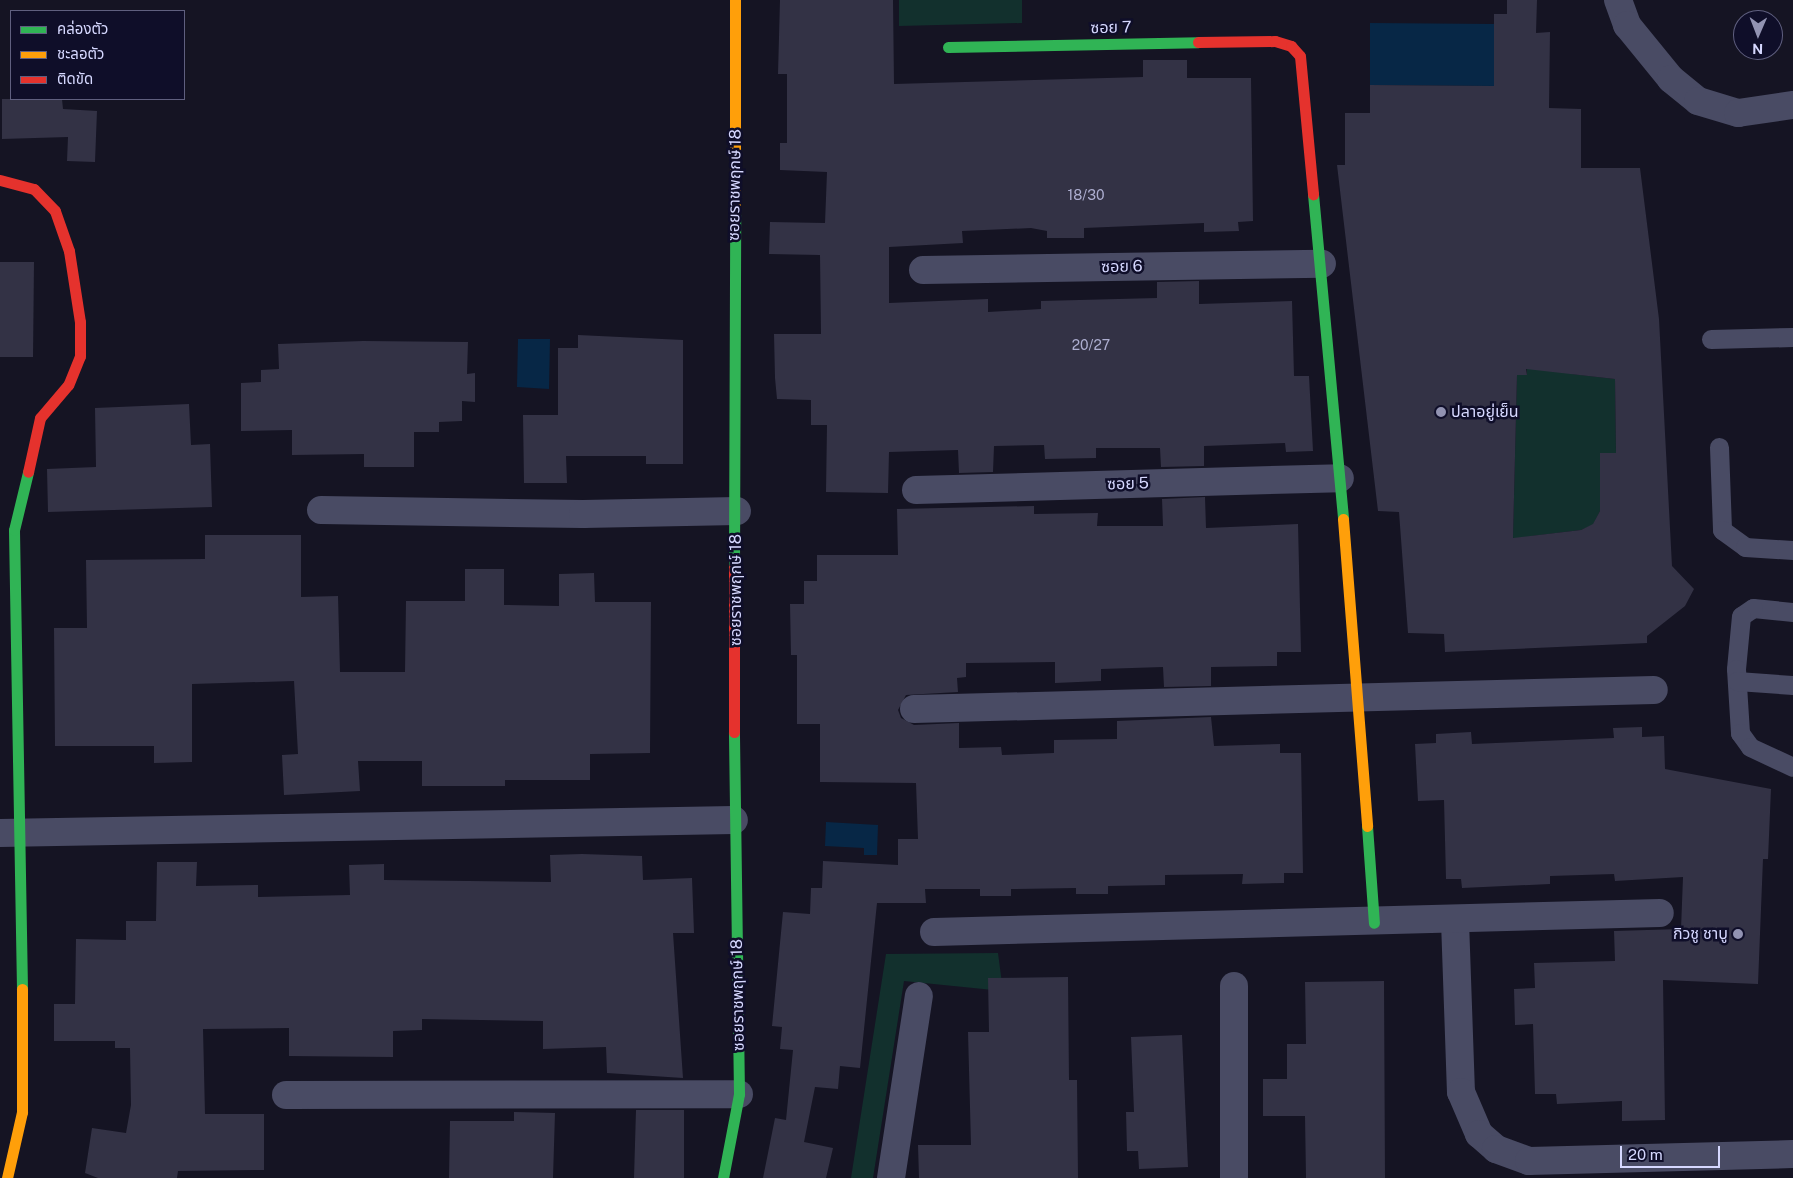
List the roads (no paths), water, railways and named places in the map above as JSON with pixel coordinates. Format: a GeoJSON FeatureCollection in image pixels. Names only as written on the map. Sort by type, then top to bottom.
{"type":"FeatureCollection","features":[{"type":"Feature","properties":{"kind":"street","name":"ซอยราชพฤกษ์ 18"},"geometry":{"type":"LineString","coordinates":[[723,1178],[739,1094],[734,820],[737,511],[735,0]]}},
{"type":"Feature","properties":{"kind":"street"},"geometry":{"type":"LineString","coordinates":[[1618,0],[1627,25],[1671,79],[1698,101],[1738,113],[1793,105]]}},
{"type":"Feature","properties":{"kind":"street","name":"ซอย 7"},"geometry":{"type":"LineString","coordinates":[[948,47],[1274,41],[1291,46],[1300,56],[1322,264]]}},
{"type":"Feature","properties":{"kind":"street"},"geometry":{"type":"LineString","coordinates":[[0,180],[34,188],[55,211],[69,251],[80,322],[80,356],[68,385],[40,418],[7,530],[9,832],[22,1112],[6,1178]]}},
{"type":"Feature","properties":{"kind":"street"},"geometry":{"type":"LineString","coordinates":[[1322,264],[1358,699],[1374,923]]}},
{"type":"Feature","properties":{"kind":"street","name":"ซอย 6"},"geometry":{"type":"LineString","coordinates":[[923,270],[1322,264]]}},
{"type":"Feature","properties":{"kind":"street","name":"ซอย 5"},"geometry":{"type":"LineString","coordinates":[[916,490],[1340,478]]}},
{"type":"Feature","properties":{"kind":"street"},"geometry":{"type":"LineString","coordinates":[[321,510],[584,514],[737,511]]}},
{"type":"Feature","properties":{"kind":"street"},"geometry":{"type":"LineString","coordinates":[[914,709],[1654,690]]}},
{"type":"Feature","properties":{"kind":"street"},"geometry":{"type":"LineString","coordinates":[[9,832],[734,820]]}},
{"type":"Feature","properties":{"kind":"street"},"geometry":{"type":"LineString","coordinates":[[934,932],[1455,921],[1660,913]]}},
{"type":"Feature","properties":{"kind":"street"},"geometry":{"type":"LineString","coordinates":[[1455,921],[1461,1092],[1479,1134],[1496,1149],[1529,1161],[1793,1154]]}},
{"type":"Feature","properties":{"kind":"street"},"geometry":{"type":"LineString","coordinates":[[1234,986],[1234,1178]]}},
{"type":"Feature","properties":{"kind":"street"},"geometry":{"type":"LineString","coordinates":[[891,1178],[919,996]]}},
{"type":"Feature","properties":{"kind":"street"},"geometry":{"type":"LineString","coordinates":[[286,1095],[739,1094]]}},
{"type":"Feature","properties":{"kind":"lane"},"geometry":{"type":"LineString","coordinates":[[1711,339],[1793,337]]}},
{"type":"Feature","properties":{"kind":"lane"},"geometry":{"type":"LineString","coordinates":[[1719,447],[1722,530],[1745,547],[1793,550]]}},
{"type":"Feature","properties":{"kind":"lane"},"geometry":{"type":"LineString","coordinates":[[1793,612],[1753,608],[1741,616],[1737,681],[1740,733],[1750,747],[1793,767]]}},
{"type":"Feature","properties":{"kind":"lane"},"geometry":{"type":"LineString","coordinates":[[1737,681],[1793,685]]}},
{"type":"Feature","properties":{"kind":"water"},"geometry":{"type":"Polygon","coordinates":[[[1370,23],[1494,24],[1494,86],[1370,85],[1370,23]]]}},
{"type":"Feature","properties":{"kind":"water"},"geometry":{"type":"Polygon","coordinates":[[[518,339],[550,339],[549,389],[517,387],[518,339]]]}},
{"type":"Feature","properties":{"kind":"water"},"geometry":{"type":"Polygon","coordinates":[[[826,822],[878,825],[877,855],[864,855],[864,848],[825,846],[826,822]]]}},
{"type":"Feature","properties":{"kind":"place","name":"ปลาอยู่เย็น"},"geometry":{"type":"Point","coordinates":[1441,412]}},
{"type":"Feature","properties":{"kind":"place","name":"กิวชู ชาบู"},"geometry":{"type":"Point","coordinates":[1738,934]}}]}
